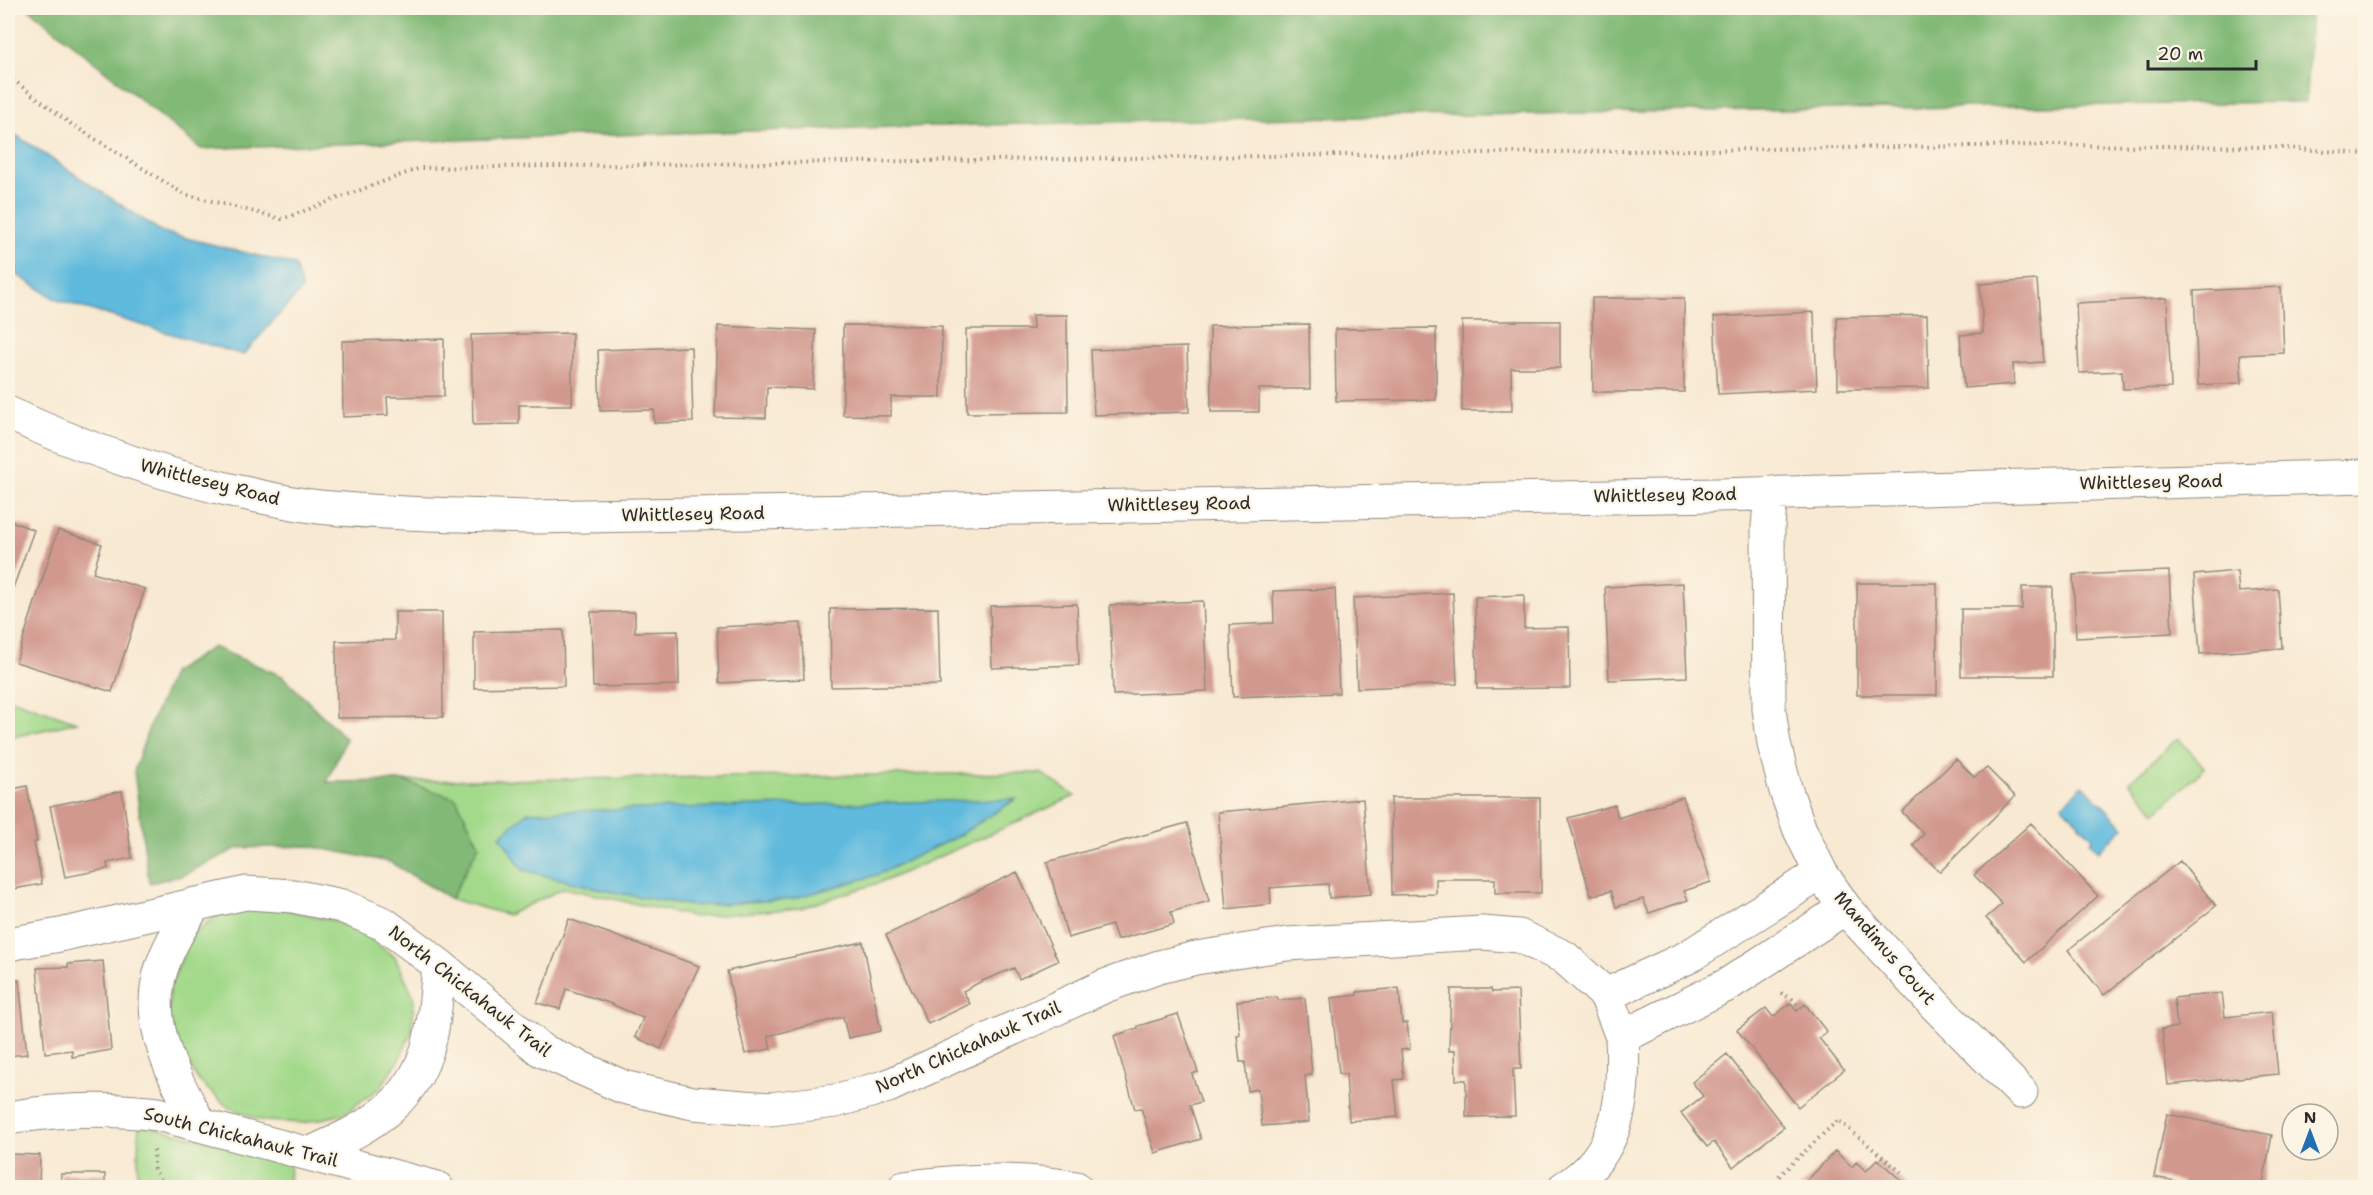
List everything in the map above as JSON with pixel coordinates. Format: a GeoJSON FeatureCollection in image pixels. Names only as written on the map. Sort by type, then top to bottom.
{"type":"FeatureCollection","features":[{"type":"Feature","properties":{"kind":"street","name":"Whittlesey Road"},"geometry":{"type":"LineString","coordinates":[[8,413],[63,438],[182,479],[318,507],[416,515],[611,515],[1770,493],[2366,476]]}},
{"type":"Feature","properties":{"kind":"street","name":"Mandimus Court"},"geometry":{"type":"LineString","coordinates":[[1770,493],[1768,527],[1769,709],[1774,744],[1786,791],[1800,830],[1821,873],[1845,908],[1936,1006],[2021,1092]]}},
{"type":"Feature","properties":{"kind":"street"},"geometry":{"type":"LineString","coordinates":[[1606,995],[1686,958],[1821,873]]}},
{"type":"Feature","properties":{"kind":"street","name":"North Chickahauk Trail"},"geometry":{"type":"LineString","coordinates":[[8,944],[60,935],[246,893],[294,896],[342,906],[384,924],[439,965],[541,1050],[623,1087],[693,1103],[770,1109],[834,1101],[888,1086],[1105,986],[1159,967],[1196,958],[1287,944],[1482,933],[1519,936],[1564,957],[1606,995],[1622,1037]]}},
{"type":"Feature","properties":{"kind":"street"},"geometry":{"type":"LineString","coordinates":[[195,904],[170,946],[160,972],[156,1011],[163,1048],[199,1123]]}},
{"type":"Feature","properties":{"kind":"street"},"geometry":{"type":"LineString","coordinates":[[1564,1188],[1574,1182],[1597,1159],[1610,1136],[1621,1104],[1624,1069],[1622,1037],[1727,985],[1845,908]]}},
{"type":"Feature","properties":{"kind":"street"},"geometry":{"type":"LineString","coordinates":[[309,1154],[357,1132],[394,1106],[417,1076],[432,1031],[439,965]]}},
{"type":"Feature","properties":{"kind":"street","name":"South Chickahauk Trail"},"geometry":{"type":"LineString","coordinates":[[8,1118],[46,1111],[127,1110],[158,1113],[296,1148],[309,1154],[436,1188]]}},
{"type":"Feature","properties":{"kind":"street"},"geometry":{"type":"LineString","coordinates":[[904,1188],[981,1181],[1041,1181],[1076,1188]]}},
{"type":"Feature","properties":{"kind":"path"},"geometry":{"type":"LineString","coordinates":[[8,76],[71,124],[184,194],[282,219],[420,168],[2047,145],[2271,147],[2366,154]]}},
{"type":"Feature","properties":{"kind":"path"},"geometry":{"type":"LineString","coordinates":[[1776,992],[1783,993],[1800,1008]]}},
{"type":"Feature","properties":{"kind":"path"},"geometry":{"type":"LineString","coordinates":[[1779,1188],[1779,1176],[1838,1120],[1901,1172]]}},
{"type":"Feature","properties":{"kind":"green space"},"geometry":{"type":"Polygon","coordinates":[[[28,8],[2311,8],[2306,102],[1516,114],[990,125],[201,149],[28,8]]]}},
{"type":"Feature","properties":{"kind":"green space"},"geometry":{"type":"Polygon","coordinates":[[[213,647],[282,676],[346,739],[327,782],[402,781],[456,798],[479,845],[451,899],[390,862],[309,846],[238,848],[181,876],[149,883],[134,771],[148,730],[173,672],[213,647]]]}},
{"type":"Feature","properties":{"kind":"green space"},"geometry":{"type":"Polygon","coordinates":[[[8,698],[77,722],[8,738],[8,698]]]}},
{"type":"Feature","properties":{"kind":"green space"},"geometry":{"type":"Polygon","coordinates":[[[2178,738],[2205,768],[2156,812],[2129,782],[2178,738]]]}},
{"type":"Feature","properties":{"kind":"green space"},"geometry":{"type":"Polygon","coordinates":[[[1041,773],[1075,796],[887,880],[801,908],[695,917],[564,888],[508,915],[451,899],[479,845],[456,798],[402,781],[1041,773]]]}},
{"type":"Feature","properties":{"kind":"green space"},"geometry":{"type":"Polygon","coordinates":[[[238,909],[284,909],[334,921],[365,935],[395,957],[414,997],[412,1032],[397,1063],[380,1088],[343,1114],[304,1123],[263,1121],[228,1107],[198,1080],[179,1048],[169,1018],[169,988],[191,936],[213,918],[238,909]]]}},
{"type":"Feature","properties":{"kind":"green space"},"geometry":{"type":"Polygon","coordinates":[[[139,1124],[290,1161],[289,1187],[137,1188],[139,1124]]]}},
{"type":"Feature","properties":{"kind":"water"},"geometry":{"type":"Polygon","coordinates":[[[8,130],[162,232],[295,265],[302,289],[243,355],[57,300],[8,269],[8,130]]]}},
{"type":"Feature","properties":{"kind":"water"},"geometry":{"type":"Polygon","coordinates":[[[2083,785],[2124,827],[2099,851],[2090,842],[2093,838],[2062,805],[2083,785]]]}},
{"type":"Feature","properties":{"kind":"water"},"geometry":{"type":"Polygon","coordinates":[[[1016,799],[960,835],[877,875],[792,899],[693,906],[612,892],[523,870],[500,836],[528,812],[1016,799]]]}},
{"type":"Feature","properties":{"kind":"building"},"geometry":{"type":"Polygon","coordinates":[[[2037,280],[2043,362],[2013,364],[2014,384],[1964,388],[1960,335],[1983,333],[1980,284],[2037,280]]]}},
{"type":"Feature","properties":{"kind":"building"},"geometry":{"type":"Polygon","coordinates":[[[2281,287],[2284,353],[2240,355],[2242,383],[2198,385],[2194,291],[2281,287]]]}},
{"type":"Feature","properties":{"kind":"building"},"geometry":{"type":"Polygon","coordinates":[[[1592,298],[1684,298],[1684,392],[1593,392],[1592,298]]]}},
{"type":"Feature","properties":{"kind":"building"},"geometry":{"type":"Polygon","coordinates":[[[2167,298],[2171,388],[2123,389],[2122,371],[2079,373],[2076,303],[2167,298]]]}},
{"type":"Feature","properties":{"kind":"building"},"geometry":{"type":"Polygon","coordinates":[[[1814,312],[1817,389],[1718,394],[1714,317],[1814,312]]]}},
{"type":"Feature","properties":{"kind":"building"},"geometry":{"type":"Polygon","coordinates":[[[1032,315],[1067,315],[1068,412],[967,413],[966,329],[1033,329],[1032,315]]]}},
{"type":"Feature","properties":{"kind":"building"},"geometry":{"type":"Polygon","coordinates":[[[1927,315],[1929,388],[1838,389],[1837,317],[1927,315]]]}},
{"type":"Feature","properties":{"kind":"building"},"geometry":{"type":"Polygon","coordinates":[[[1462,321],[1560,321],[1560,368],[1511,368],[1512,411],[1462,411],[1462,321]]]}},
{"type":"Feature","properties":{"kind":"building"},"geometry":{"type":"Polygon","coordinates":[[[1309,324],[1310,389],[1259,389],[1259,412],[1211,412],[1210,326],[1309,324]]]}},
{"type":"Feature","properties":{"kind":"building"},"geometry":{"type":"Polygon","coordinates":[[[843,325],[942,326],[941,397],[891,397],[891,416],[843,415],[843,325]]]}},
{"type":"Feature","properties":{"kind":"building"},"geometry":{"type":"Polygon","coordinates":[[[718,326],[816,330],[813,389],[767,387],[766,418],[715,417],[718,326]]]}},
{"type":"Feature","properties":{"kind":"building"},"geometry":{"type":"Polygon","coordinates":[[[1436,328],[1436,400],[1336,401],[1335,329],[1436,328]]]}},
{"type":"Feature","properties":{"kind":"building"},"geometry":{"type":"Polygon","coordinates":[[[572,333],[572,405],[519,405],[519,424],[473,425],[471,335],[572,333]]]}},
{"type":"Feature","properties":{"kind":"building"},"geometry":{"type":"Polygon","coordinates":[[[444,339],[444,396],[387,397],[388,415],[343,417],[342,341],[444,339]]]}},
{"type":"Feature","properties":{"kind":"building"},"geometry":{"type":"Polygon","coordinates":[[[691,347],[693,422],[654,423],[654,410],[600,411],[598,350],[691,347]]]}},
{"type":"Feature","properties":{"kind":"building"},"geometry":{"type":"Polygon","coordinates":[[[1187,347],[1189,412],[1094,415],[1091,350],[1187,347]]]}},
{"type":"Feature","properties":{"kind":"building"},"geometry":{"type":"Polygon","coordinates":[[[8,520],[34,530],[12,591],[8,589],[8,520]]]}},
{"type":"Feature","properties":{"kind":"building"},"geometry":{"type":"Polygon","coordinates":[[[58,530],[102,544],[93,573],[145,589],[112,692],[16,662],[58,530]]]}},
{"type":"Feature","properties":{"kind":"building"},"geometry":{"type":"Polygon","coordinates":[[[2169,571],[2172,633],[2076,638],[2073,575],[2169,571]]]}},
{"type":"Feature","properties":{"kind":"building"},"geometry":{"type":"Polygon","coordinates":[[[2237,571],[2239,592],[2278,589],[2282,648],[2200,654],[2194,575],[2237,571]]]}},
{"type":"Feature","properties":{"kind":"building"},"geometry":{"type":"Polygon","coordinates":[[[1683,583],[1687,677],[1609,680],[1605,587],[1683,583]]]}},
{"type":"Feature","properties":{"kind":"building"},"geometry":{"type":"Polygon","coordinates":[[[1857,583],[1937,583],[1937,695],[1857,695],[1857,583]]]}},
{"type":"Feature","properties":{"kind":"building"},"geometry":{"type":"Polygon","coordinates":[[[2022,587],[2053,587],[2053,676],[1961,676],[1961,609],[2022,609],[2022,587]]]}},
{"type":"Feature","properties":{"kind":"building"},"geometry":{"type":"Polygon","coordinates":[[[1335,589],[1339,693],[1233,697],[1230,625],[1274,623],[1273,591],[1335,589]]]}},
{"type":"Feature","properties":{"kind":"building"},"geometry":{"type":"Polygon","coordinates":[[[1453,593],[1457,684],[1357,688],[1353,598],[1453,593]]]}},
{"type":"Feature","properties":{"kind":"building"},"geometry":{"type":"Polygon","coordinates":[[[1524,595],[1524,628],[1569,627],[1570,688],[1477,689],[1475,597],[1524,595]]]}},
{"type":"Feature","properties":{"kind":"building"},"geometry":{"type":"Polygon","coordinates":[[[1203,601],[1207,691],[1113,695],[1110,605],[1203,601]]]}},
{"type":"Feature","properties":{"kind":"building"},"geometry":{"type":"Polygon","coordinates":[[[1077,604],[1079,665],[992,668],[990,606],[1077,604]]]}},
{"type":"Feature","properties":{"kind":"building"},"geometry":{"type":"Polygon","coordinates":[[[938,608],[940,685],[831,687],[830,609],[938,608]]]}},
{"type":"Feature","properties":{"kind":"building"},"geometry":{"type":"Polygon","coordinates":[[[395,612],[442,612],[443,717],[337,718],[336,641],[395,640],[395,612]]]}},
{"type":"Feature","properties":{"kind":"building"},"geometry":{"type":"Polygon","coordinates":[[[591,612],[635,612],[635,632],[678,631],[679,685],[593,687],[591,612]]]}},
{"type":"Feature","properties":{"kind":"building"},"geometry":{"type":"Polygon","coordinates":[[[801,623],[804,679],[719,683],[717,627],[801,623]]]}},
{"type":"Feature","properties":{"kind":"building"},"geometry":{"type":"Polygon","coordinates":[[[563,630],[564,686],[474,688],[474,632],[563,630]]]}},
{"type":"Feature","properties":{"kind":"building"},"geometry":{"type":"Polygon","coordinates":[[[1956,759],[1974,777],[1987,768],[2015,796],[1940,872],[1913,845],[1924,834],[1902,812],[1956,759]]]}},
{"type":"Feature","properties":{"kind":"building"},"geometry":{"type":"Polygon","coordinates":[[[27,786],[42,884],[8,890],[8,790],[27,786]]]}},
{"type":"Feature","properties":{"kind":"building"},"geometry":{"type":"Polygon","coordinates":[[[122,791],[132,858],[107,863],[108,869],[65,877],[50,806],[122,791]]]}},
{"type":"Feature","properties":{"kind":"building"},"geometry":{"type":"Polygon","coordinates":[[[1683,797],[1711,882],[1684,891],[1688,900],[1649,913],[1643,899],[1616,907],[1611,891],[1591,896],[1568,818],[1615,805],[1618,818],[1683,797]]]}},
{"type":"Feature","properties":{"kind":"building"},"geometry":{"type":"Polygon","coordinates":[[[1391,798],[1540,798],[1541,893],[1495,893],[1495,879],[1436,879],[1436,894],[1392,895],[1391,798]]]}},
{"type":"Feature","properties":{"kind":"building"},"geometry":{"type":"Polygon","coordinates":[[[1363,799],[1371,894],[1329,898],[1328,884],[1270,888],[1271,904],[1226,909],[1218,812],[1363,799]]]}},
{"type":"Feature","properties":{"kind":"building"},"geometry":{"type":"Polygon","coordinates":[[[1187,823],[1209,901],[1171,912],[1174,924],[1117,940],[1112,925],[1068,938],[1047,862],[1187,823]]]}},
{"type":"Feature","properties":{"kind":"building"},"geometry":{"type":"Polygon","coordinates":[[[2031,823],[2098,896],[2026,962],[1986,918],[2002,904],[1974,875],[2031,823]]]}},
{"type":"Feature","properties":{"kind":"building"},"geometry":{"type":"Polygon","coordinates":[[[2180,861],[2216,906],[2104,995],[2068,950],[2180,861]]]}},
{"type":"Feature","properties":{"kind":"building"},"geometry":{"type":"Polygon","coordinates":[[[1017,872],[1058,961],[1019,979],[1014,968],[982,981],[963,991],[970,1004],[928,1024],[886,935],[1017,872]]]}},
{"type":"Feature","properties":{"kind":"building"},"geometry":{"type":"Polygon","coordinates":[[[569,919],[699,966],[661,1049],[635,1037],[643,1018],[609,1003],[566,989],[560,1009],[537,1003],[569,919]]]}},
{"type":"Feature","properties":{"kind":"building"},"geometry":{"type":"Polygon","coordinates":[[[863,942],[881,1031],[848,1038],[843,1017],[768,1036],[771,1049],[745,1054],[727,971],[863,942]]]}},
{"type":"Feature","properties":{"kind":"building"},"geometry":{"type":"Polygon","coordinates":[[[103,961],[111,1050],[72,1057],[72,1050],[45,1053],[37,968],[68,967],[68,964],[103,961]]]}},
{"type":"Feature","properties":{"kind":"building"},"geometry":{"type":"Polygon","coordinates":[[[19,980],[27,1054],[8,1056],[8,981],[19,980]]]}},
{"type":"Feature","properties":{"kind":"building"},"geometry":{"type":"Polygon","coordinates":[[[1399,988],[1402,1023],[1407,1023],[1410,1049],[1401,1050],[1404,1079],[1394,1080],[1398,1117],[1349,1121],[1346,1074],[1339,1074],[1331,998],[1357,995],[1357,992],[1399,988]]]}},
{"type":"Feature","properties":{"kind":"building"},"geometry":{"type":"Polygon","coordinates":[[[1451,989],[1518,991],[1521,1069],[1513,1069],[1515,1116],[1466,1117],[1466,1080],[1456,1080],[1455,1050],[1449,1051],[1451,989]]]}},
{"type":"Feature","properties":{"kind":"building"},"geometry":{"type":"Polygon","coordinates":[[[2222,993],[2225,1017],[2272,1012],[2278,1074],[2168,1085],[2162,1029],[2177,1027],[2174,998],[2222,993]]]}},
{"type":"Feature","properties":{"kind":"building"},"geometry":{"type":"Polygon","coordinates":[[[1277,997],[1278,1000],[1305,998],[1312,1074],[1305,1076],[1309,1122],[1262,1126],[1258,1089],[1248,1091],[1245,1062],[1240,1062],[1237,1001],[1277,997]]]}},
{"type":"Feature","properties":{"kind":"building"},"geometry":{"type":"Polygon","coordinates":[[[1791,1003],[1797,1011],[1805,1004],[1827,1032],[1819,1038],[1844,1070],[1798,1107],[1737,1030],[1766,1008],[1773,1017],[1791,1003]]]}},
{"type":"Feature","properties":{"kind":"building"},"geometry":{"type":"Polygon","coordinates":[[[1178,1014],[1198,1072],[1192,1074],[1201,1102],[1190,1105],[1201,1139],[1155,1153],[1141,1108],[1135,1109],[1114,1036],[1178,1014]]]}},
{"type":"Feature","properties":{"kind":"building"},"geometry":{"type":"Polygon","coordinates":[[[1727,1054],[1784,1127],[1733,1167],[1714,1142],[1707,1147],[1681,1113],[1703,1096],[1692,1082],[1727,1054]]]}},
{"type":"Feature","properties":{"kind":"building"},"geometry":{"type":"Polygon","coordinates":[[[2167,1114],[2272,1135],[2262,1188],[2181,1188],[2182,1182],[2154,1177],[2167,1114]]]}},
{"type":"Feature","properties":{"kind":"building"},"geometry":{"type":"Polygon","coordinates":[[[1835,1151],[1852,1167],[1856,1162],[1866,1171],[1878,1159],[1909,1188],[1800,1188],[1835,1151]]]}},
{"type":"Feature","properties":{"kind":"building"},"geometry":{"type":"Polygon","coordinates":[[[8,1154],[40,1155],[39,1188],[8,1188],[8,1154]]]}},
{"type":"Feature","properties":{"kind":"building"},"geometry":{"type":"Polygon","coordinates":[[[61,1174],[105,1174],[105,1188],[60,1188],[61,1174]]]}}]}
